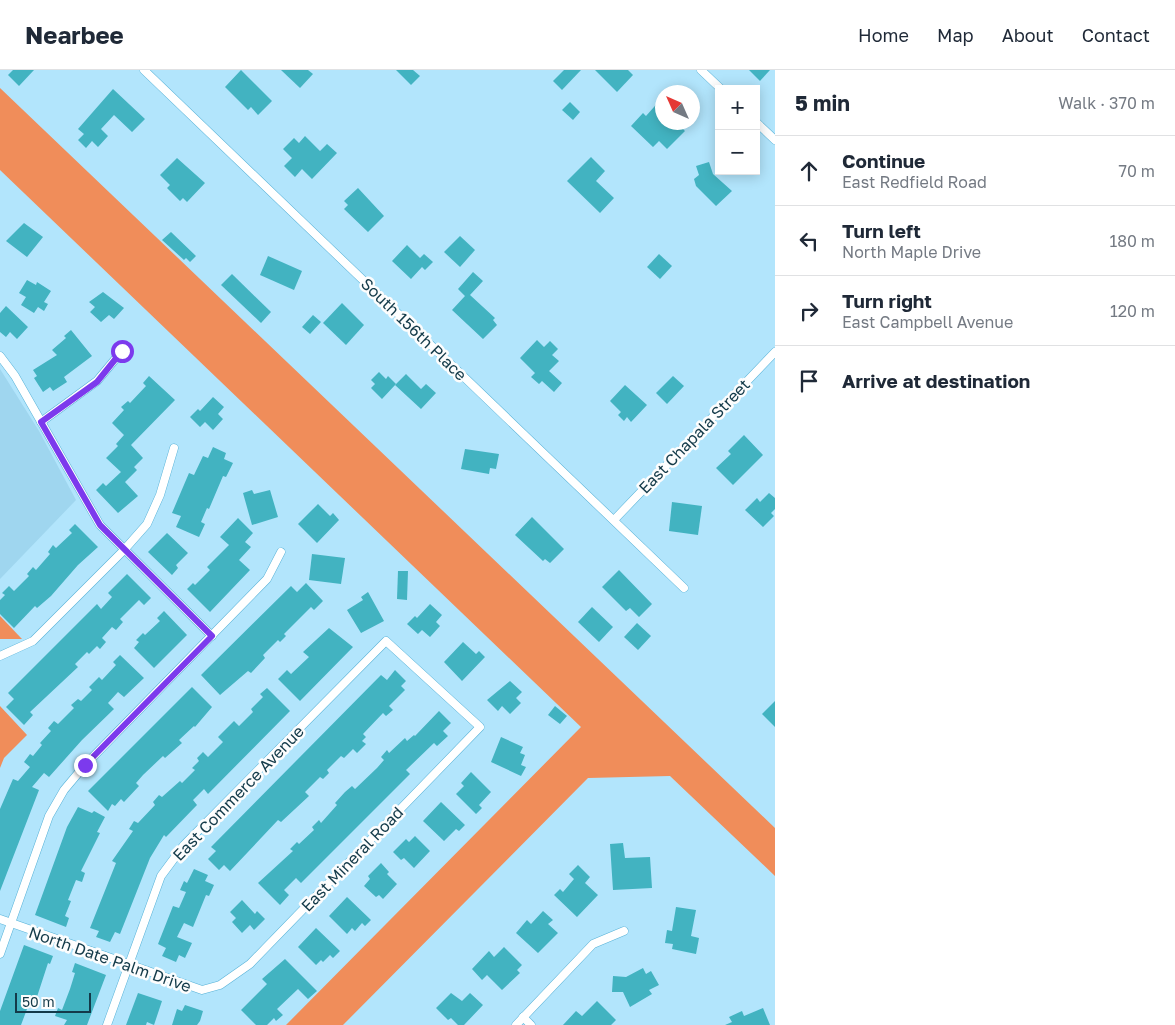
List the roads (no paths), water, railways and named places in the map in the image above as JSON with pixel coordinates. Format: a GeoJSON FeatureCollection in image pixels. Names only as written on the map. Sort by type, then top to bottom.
{"type":"FeatureCollection","features":[{"type":"Feature","properties":{"kind":"street","name":"South 156th Place"},"geometry":{"type":"LineString","coordinates":[[144,70],[684,588]]}},
{"type":"Feature","properties":{"kind":"street"},"geometry":{"type":"LineString","coordinates":[[701,70],[717,85]]}},
{"type":"Feature","properties":{"kind":"street"},"geometry":{"type":"LineString","coordinates":[[760,126],[775,140]]}},
{"type":"Feature","properties":{"kind":"street"},"geometry":{"type":"LineString","coordinates":[[41,422],[97,382],[122,351]]}},
{"type":"Feature","properties":{"kind":"street","name":"East Chapala Street"},"geometry":{"type":"LineString","coordinates":[[614,520],[775,352]]}},
{"type":"Feature","properties":{"kind":"street"},"geometry":{"type":"LineString","coordinates":[[0,356],[15,376],[100,525],[212,636]]}},
{"type":"Feature","properties":{"kind":"street"},"geometry":{"type":"LineString","coordinates":[[0,656],[33,641],[124,550],[147,524],[160,494],[174,448]]}},
{"type":"Feature","properties":{"kind":"street"},"geometry":{"type":"LineString","coordinates":[[0,954],[49,816],[64,790],[85,765],[267,579],[281,552]]}},
{"type":"Feature","properties":{"kind":"street","name":"East Mineral Road"},"geometry":{"type":"LineString","coordinates":[[220,985],[250,964],[480,727],[386,641]]}},
{"type":"Feature","properties":{"kind":"street","name":"East Commerce Avenue"},"geometry":{"type":"LineString","coordinates":[[108,1025],[161,876],[184,845],[386,641]]}},
{"type":"Feature","properties":{"kind":"street","name":"North Date Palm Drive"},"geometry":{"type":"LineString","coordinates":[[0,920],[202,990],[220,985]]}},
{"type":"Feature","properties":{"kind":"street"},"geometry":{"type":"LineString","coordinates":[[516,1025],[593,944],[624,931]]}},
{"type":"Feature","properties":{"kind":"street"},"geometry":{"type":"LineString","coordinates":[[524,1017],[532,1025]]}}]}
